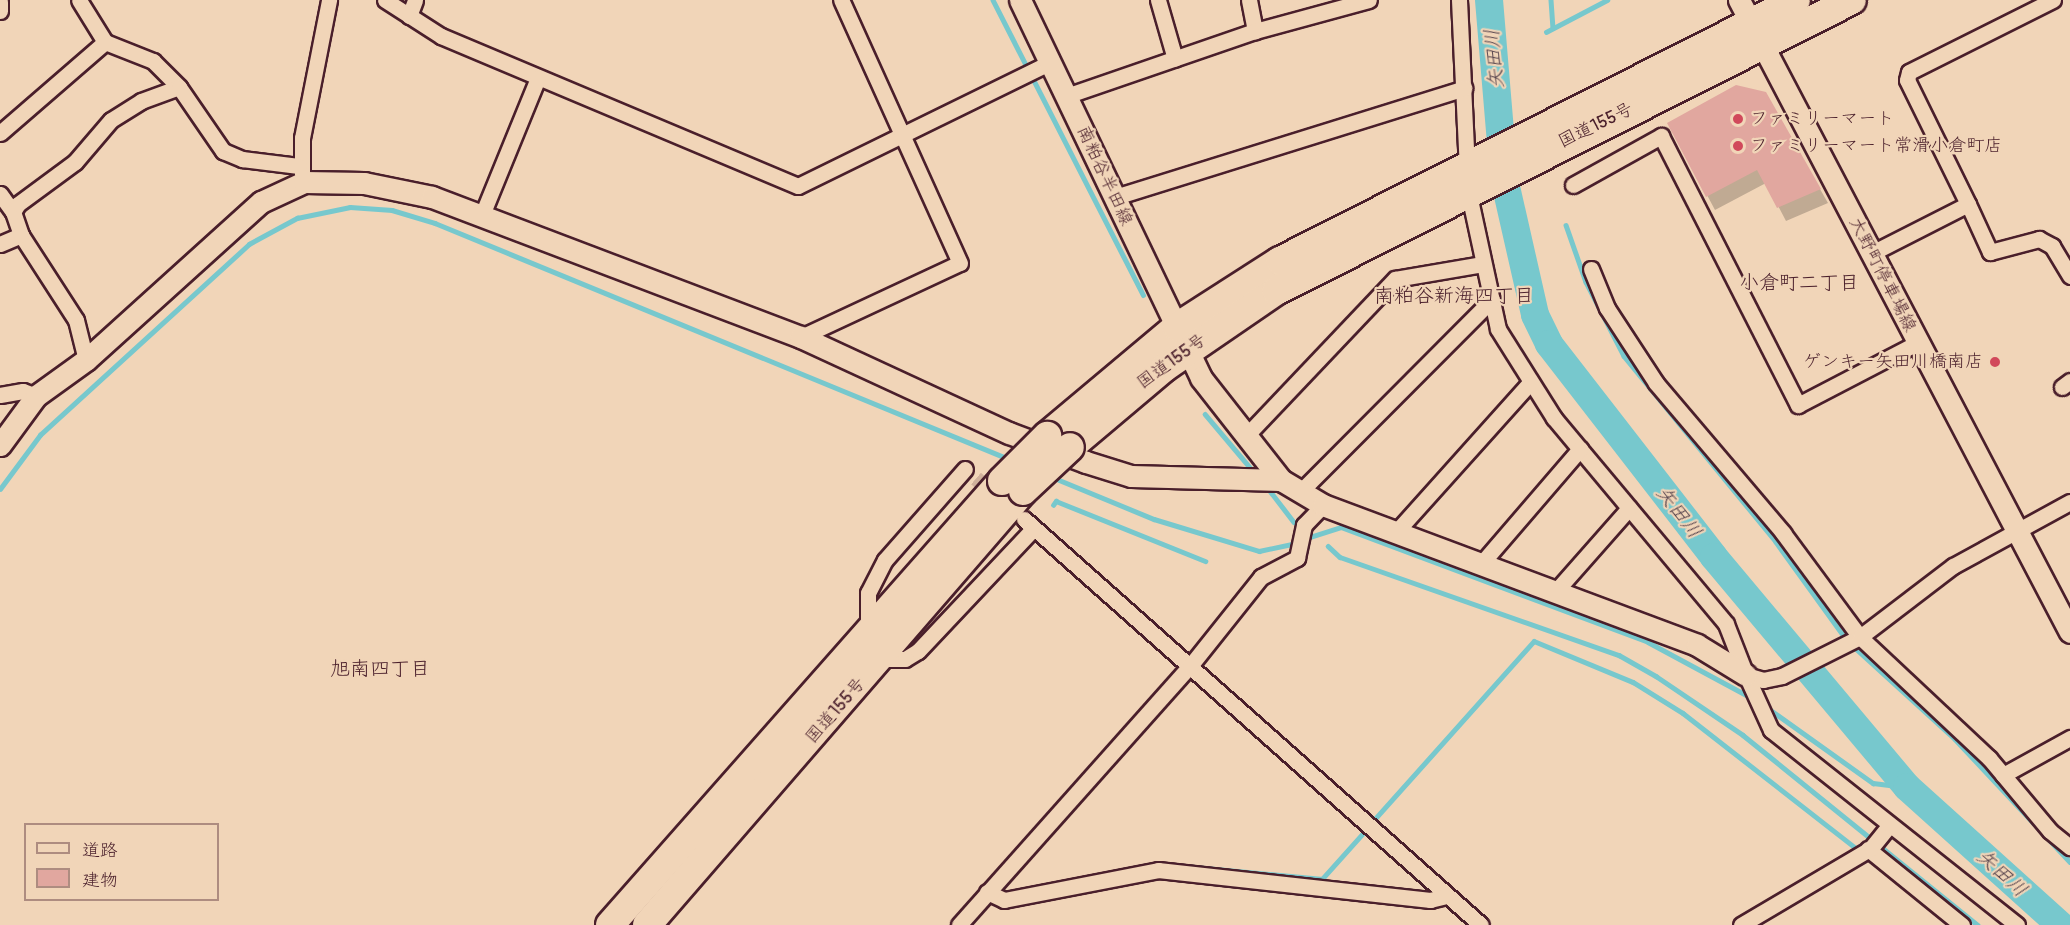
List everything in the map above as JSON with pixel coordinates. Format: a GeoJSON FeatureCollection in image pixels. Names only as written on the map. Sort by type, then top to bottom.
{"type":"FeatureCollection","features":[{"type":"Feature","properties":{"kind":"highway","name":"国道155号"},"geometry":{"type":"LineString","coordinates":[[610,925],[868,628],[1059,442],[1183,339],[1276,291],[1473,174],[1532,145],[1751,22],[1796,0]]}},
{"type":"Feature","properties":{"kind":"highway","name":"国道155号"},"geometry":{"type":"LineString","coordinates":[[1751,22],[1852,0]]}},
{"type":"Feature","properties":{"kind":"highway","name":"国道155号"},"geometry":{"type":"LineString","coordinates":[[647,925],[881,659],[1012,486]]}},
{"type":"Feature","properties":{"kind":"street"},"geometry":{"type":"LineString","coordinates":[[79,0],[105,42],[153,61],[179,87],[223,151],[242,159],[302,174],[399,188],[482,215],[801,337],[1009,433],[1131,476],[1281,480],[1323,505],[1697,645],[1746,675],[1763,680],[1782,676],[1857,638],[1953,566],[2015,527],[2070,502]]}},
{"type":"Feature","properties":{"kind":"street"},"geometry":{"type":"LineString","coordinates":[[0,445],[36,396],[86,360],[217,237],[261,202],[302,174],[329,0]]}},
{"type":"Feature","properties":{"kind":"street"},"geometry":{"type":"LineString","coordinates":[[385,0],[409,16],[538,78],[798,186],[901,138],[1049,63]]}},
{"type":"Feature","properties":{"kind":"street"},"geometry":{"type":"LineString","coordinates":[[409,16],[415,0]]}},
{"type":"Feature","properties":{"kind":"street"},"geometry":{"type":"LineString","coordinates":[[801,337],[960,263],[901,138],[841,0]]}},
{"type":"Feature","properties":{"kind":"street","name":"南粕谷半田線"},"geometry":{"type":"LineString","coordinates":[[1020,0],[1201,378],[1281,480]]}},
{"type":"Feature","properties":{"kind":"street"},"geometry":{"type":"LineString","coordinates":[[1158,0],[1174,59]]}},
{"type":"Feature","properties":{"kind":"street"},"geometry":{"type":"LineString","coordinates":[[1249,0],[1255,31]]}},
{"type":"Feature","properties":{"kind":"street"},"geometry":{"type":"LineString","coordinates":[[1066,96],[1337,4],[1369,0]]}},
{"type":"Feature","properties":{"kind":"street"},"geometry":{"type":"LineString","coordinates":[[1459,0],[1464,88],[1483,264],[1505,345],[1529,384],[1580,449],[1726,624],[1771,730],[1886,830],[2017,925]]}},
{"type":"Feature","properties":{"kind":"street"},"geometry":{"type":"LineString","coordinates":[[2053,0],[1909,72],[1990,252],[2039,239],[2052,246],[2070,276]]}},
{"type":"Feature","properties":{"kind":"street"},"geometry":{"type":"LineString","coordinates":[[0,3],[0,10]]}},
{"type":"Feature","properties":{"kind":"street","name":"大野町停車場線"},"geometry":{"type":"LineString","coordinates":[[1751,22],[1870,254],[2070,632]]}},
{"type":"Feature","properties":{"kind":"street"},"geometry":{"type":"LineString","coordinates":[[0,133],[105,42]]}},
{"type":"Feature","properties":{"kind":"street"},"geometry":{"type":"LineString","coordinates":[[482,215],[538,78]]}},
{"type":"Feature","properties":{"kind":"street"},"geometry":{"type":"LineString","coordinates":[[13,212],[75,162],[125,108],[179,87]]}},
{"type":"Feature","properties":{"kind":"street"},"geometry":{"type":"LineString","coordinates":[[1115,197],[1464,88]]}},
{"type":"Feature","properties":{"kind":"street"},"geometry":{"type":"LineString","coordinates":[[1574,185],[1660,136],[1798,405],[1917,343]]}},
{"type":"Feature","properties":{"kind":"street"},"geometry":{"type":"LineString","coordinates":[[0,194],[13,212],[21,235],[76,320],[86,360]]}},
{"type":"Feature","properties":{"kind":"street"},"geometry":{"type":"LineString","coordinates":[[1870,254],[1968,204]]}},
{"type":"Feature","properties":{"kind":"street"},"geometry":{"type":"LineString","coordinates":[[0,244],[21,235]]}},
{"type":"Feature","properties":{"kind":"street"},"geometry":{"type":"LineString","coordinates":[[1245,437],[1395,279],[1483,264]]}},
{"type":"Feature","properties":{"kind":"street"},"geometry":{"type":"LineString","coordinates":[[1591,269],[1611,315],[1656,383],[1783,533],[1857,638],[2003,775],[2050,831],[2070,847]]}},
{"type":"Feature","properties":{"kind":"street"},"geometry":{"type":"LineString","coordinates":[[1300,492],[1492,299]]}},
{"type":"Feature","properties":{"kind":"street"},"geometry":{"type":"LineString","coordinates":[[1396,532],[1529,384]]}},
{"type":"Feature","properties":{"kind":"street"},"geometry":{"type":"LineString","coordinates":[[0,395],[23,391],[36,396]]}},
{"type":"Feature","properties":{"kind":"street"},"geometry":{"type":"LineString","coordinates":[[1481,564],[1580,449]]}},
{"type":"Feature","properties":{"kind":"street"},"geometry":{"type":"LineString","coordinates":[[868,628],[868,593],[885,560],[965,470]]}},
{"type":"Feature","properties":{"kind":"street"},"geometry":{"type":"LineString","coordinates":[[959,925],[1190,666],[1261,578],[1297,558],[1304,525],[1323,505]]}},
{"type":"Feature","properties":{"kind":"street"},"geometry":{"type":"LineString","coordinates":[[1555,592],[1629,508]]}},
{"type":"Feature","properties":{"kind":"street"},"geometry":{"type":"LineString","coordinates":[[881,659],[905,659],[926,645],[1029,524],[1481,925]]}},
{"type":"Feature","properties":{"kind":"street"},"geometry":{"type":"LineString","coordinates":[[2003,775],[2070,738]]}},
{"type":"Feature","properties":{"kind":"street"},"geometry":{"type":"LineString","coordinates":[[1741,925],[1870,849],[1886,830]]}},
{"type":"Feature","properties":{"kind":"street"},"geometry":{"type":"LineString","coordinates":[[1870,849],[1962,925]]}},
{"type":"Feature","properties":{"kind":"street"},"geometry":{"type":"LineString","coordinates":[[987,892],[1004,900],[1158,870],[1430,900],[1446,896]]}},
{"type":"Feature","properties":{"kind":"building","name":"ファミリーマート常滑小倉町店"},"geometry":{"type":"Polygon","coordinates":[[[1736,85],[1766,92],[1821,189],[1777,208],[1757,170],[1706,197],[1667,123],[1736,85]]]}},
{"type":"Feature","properties":{"kind":"waterway"},"geometry":{"type":"LineString","coordinates":[[993,0],[1143,295]]}},
{"type":"Feature","properties":{"kind":"waterway","name":"矢田川"},"geometry":{"type":"LineString","coordinates":[[1489,0],[1504,178],[1535,315],[1549,344],[1714,557],[1907,787],[2060,925]]}},
{"type":"Feature","properties":{"kind":"waterway"},"geometry":{"type":"LineString","coordinates":[[1551,0],[1553,28]]}},
{"type":"Feature","properties":{"kind":"waterway"},"geometry":{"type":"LineString","coordinates":[[1546,32],[1607,0]]}},
{"type":"Feature","properties":{"kind":"waterway"},"geometry":{"type":"LineString","coordinates":[[0,489],[40,435],[249,244],[297,218],[350,207],[392,210],[435,223],[1009,459]]}},
{"type":"Feature","properties":{"kind":"waterway"},"geometry":{"type":"LineString","coordinates":[[1566,225],[1586,282],[1624,356],[1776,542],[1846,639]]}},
{"type":"Feature","properties":{"kind":"waterway"},"geometry":{"type":"LineString","coordinates":[[1205,414],[1253,471]]}},
{"type":"Feature","properties":{"kind":"waterway"},"geometry":{"type":"LineString","coordinates":[[1052,477],[1154,519],[1259,551],[1296,543]]}},
{"type":"Feature","properties":{"kind":"waterway"},"geometry":{"type":"LineString","coordinates":[[1267,487],[1294,522]]}},
{"type":"Feature","properties":{"kind":"waterway"},"geometry":{"type":"LineString","coordinates":[[1053,505],[1056,501],[1205,561]]}},
{"type":"Feature","properties":{"kind":"waterway"},"geometry":{"type":"LineString","coordinates":[[1304,539],[1341,527],[1648,642],[1750,697]]}},
{"type":"Feature","properties":{"kind":"waterway"},"geometry":{"type":"LineString","coordinates":[[1328,546],[1340,557],[1619,655],[1656,676],[1743,735],[1978,925]]}},
{"type":"Feature","properties":{"kind":"waterway"},"geometry":{"type":"LineString","coordinates":[[1373,821],[1534,641],[1633,682],[1683,713],[1861,852]]}},
{"type":"Feature","properties":{"kind":"waterway"},"geometry":{"type":"LineString","coordinates":[[1852,645],[1955,739],[2070,862]]}},
{"type":"Feature","properties":{"kind":"waterway"},"geometry":{"type":"LineString","coordinates":[[1765,706],[1873,783],[1907,787]]}},
{"type":"Feature","properties":{"kind":"waterway"},"geometry":{"type":"LineString","coordinates":[[1163,864],[1322,879],[1364,832]]}},
{"type":"Feature","properties":{"kind":"tunnel"},"geometry":{"type":"LineString","coordinates":[[976,478],[997,496]]}},
{"type":"Feature","properties":{"kind":"place","name":"ファミリーマート"},"geometry":{"type":"Point","coordinates":[1738,119]}},
{"type":"Feature","properties":{"kind":"place","name":"ファミリーマート常滑小倉町店"},"geometry":{"type":"Point","coordinates":[1738,146]}},
{"type":"Feature","properties":{"kind":"place","name":"ゲンキー矢田川橋南店"},"geometry":{"type":"Point","coordinates":[1995,362]}},
{"type":"Feature","properties":{"kind":"district","name":"小倉町二丁目"},"geometry":{"type":"Point","coordinates":[1799,282]}},
{"type":"Feature","properties":{"kind":"district","name":"南粕谷新海四丁目"},"geometry":{"type":"Point","coordinates":[1454,295]}},
{"type":"Feature","properties":{"kind":"district","name":"旭南四丁目"},"geometry":{"type":"Point","coordinates":[380,668]}}]}
